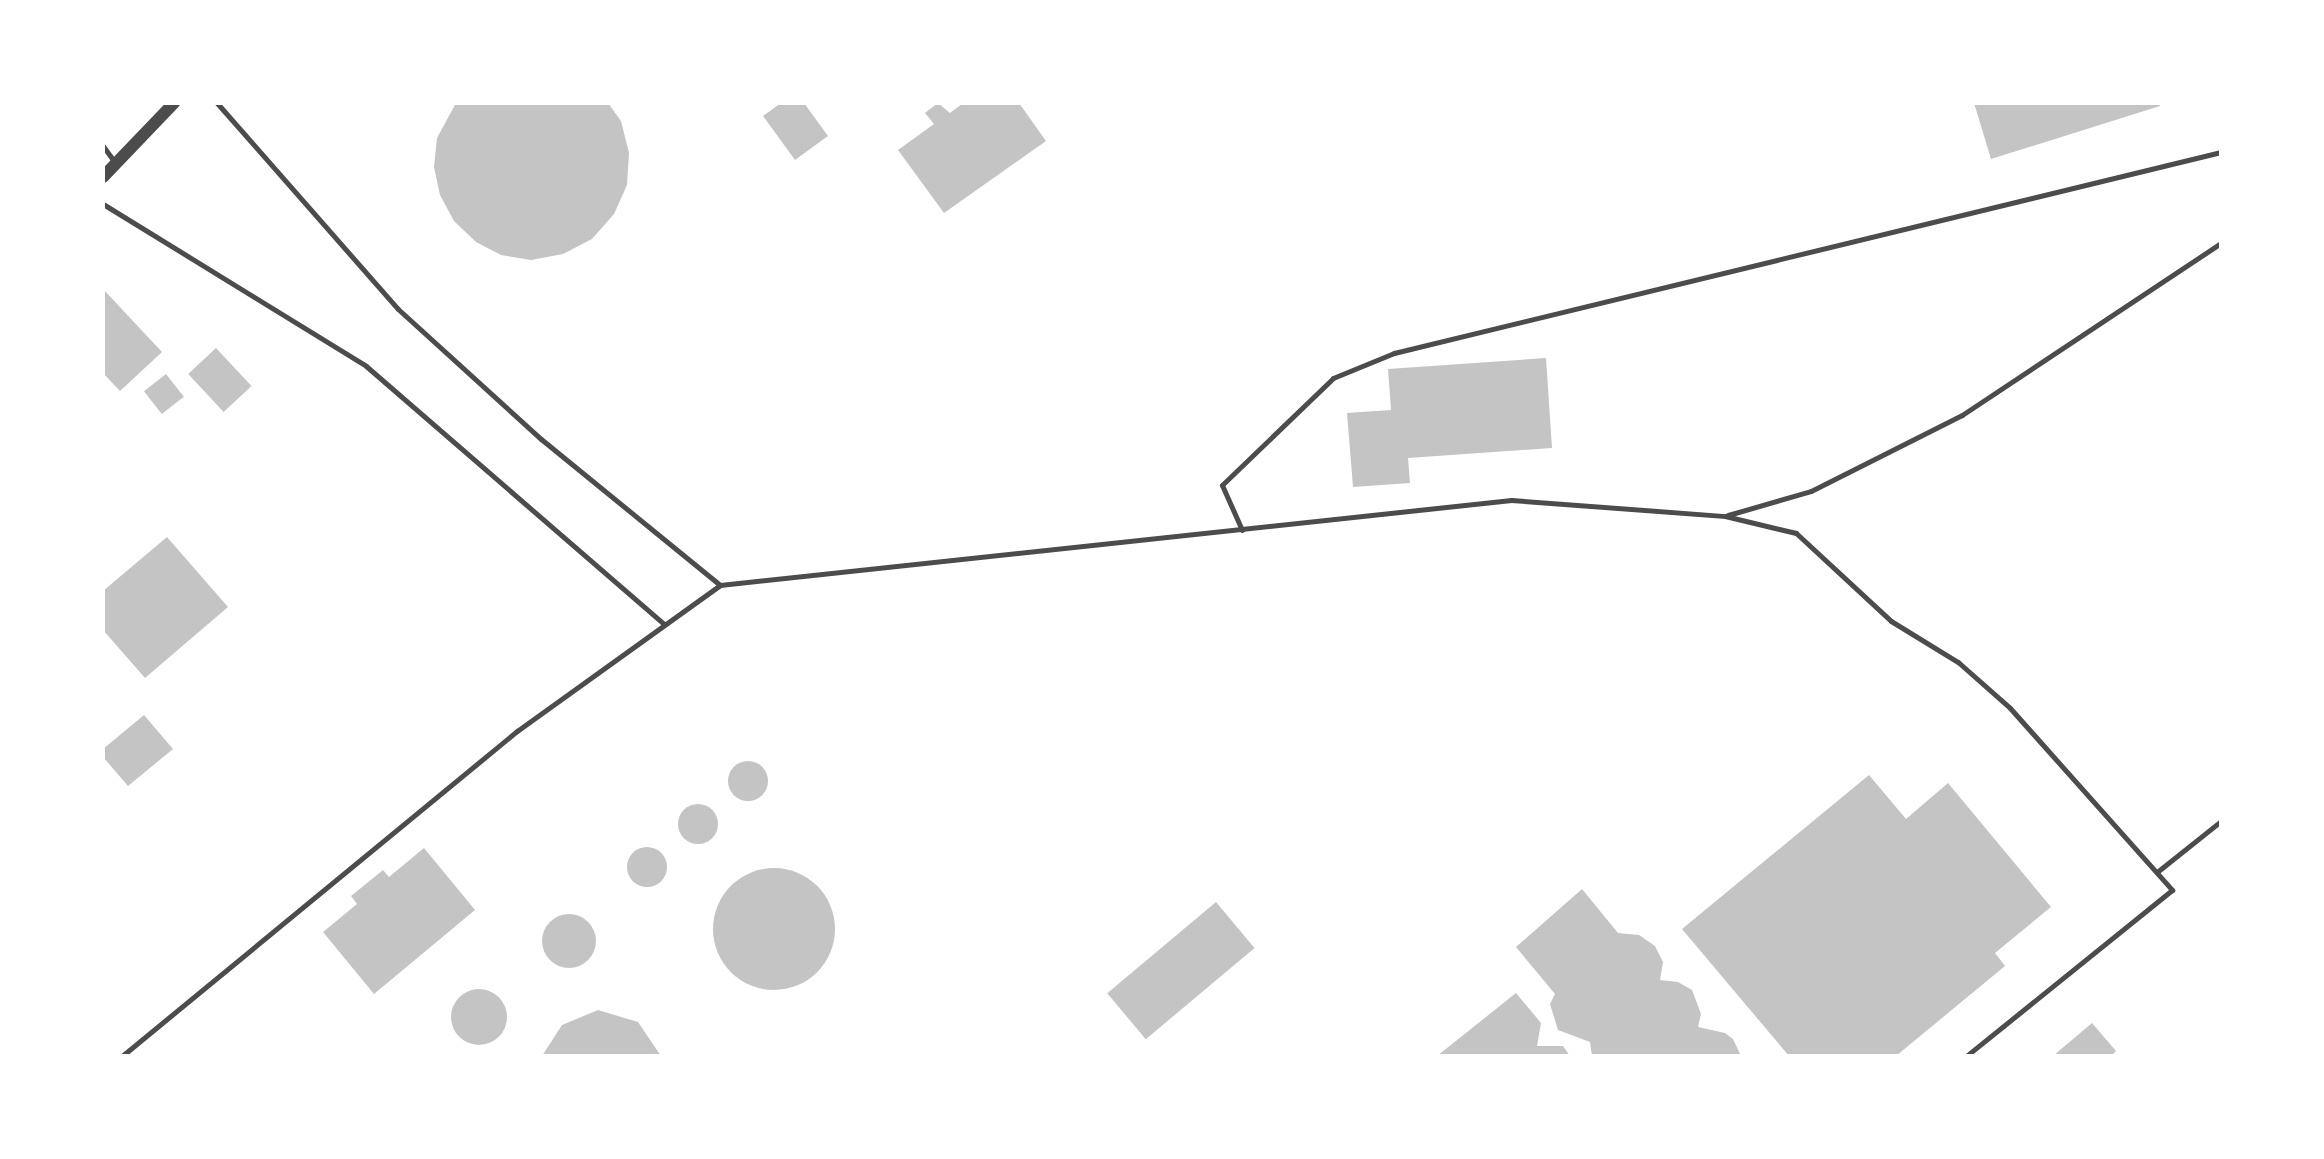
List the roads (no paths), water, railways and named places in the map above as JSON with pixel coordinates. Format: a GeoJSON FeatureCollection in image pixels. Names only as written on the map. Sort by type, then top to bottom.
{"type":"FeatureCollection","features":[{"type":"Feature","properties":{"kind":"street"},"geometry":{"type":"LineString","coordinates":[[103,177],[174,103]]}},
{"type":"Feature","properties":{"kind":"lane"},"geometry":{"type":"LineString","coordinates":[[217,103],[398,309],[541,439],[720,585]]}},
{"type":"Feature","properties":{"kind":"lane"},"geometry":{"type":"LineString","coordinates":[[103,145],[116,164]]}},
{"type":"Feature","properties":{"kind":"lane"},"geometry":{"type":"LineString","coordinates":[[1242,530],[1222,485],[1333,378],[1394,353],[2221,152]]}},
{"type":"Feature","properties":{"kind":"lane"},"geometry":{"type":"LineString","coordinates":[[103,204],[366,366],[664,624]]}},
{"type":"Feature","properties":{"kind":"lane"},"geometry":{"type":"LineString","coordinates":[[1725,516],[1811,491],[1962,415],[2221,243]]}},
{"type":"Feature","properties":{"kind":"lane"},"geometry":{"type":"LineString","coordinates":[[122,1056],[517,731],[720,585],[1511,500],[1725,516],[1796,533],[1891,621],[1958,662],[2010,708],[2172,890],[1966,1056]]}},
{"type":"Feature","properties":{"kind":"lane"},"geometry":{"type":"LineString","coordinates":[[2157,872],[2221,821]]}}]}
